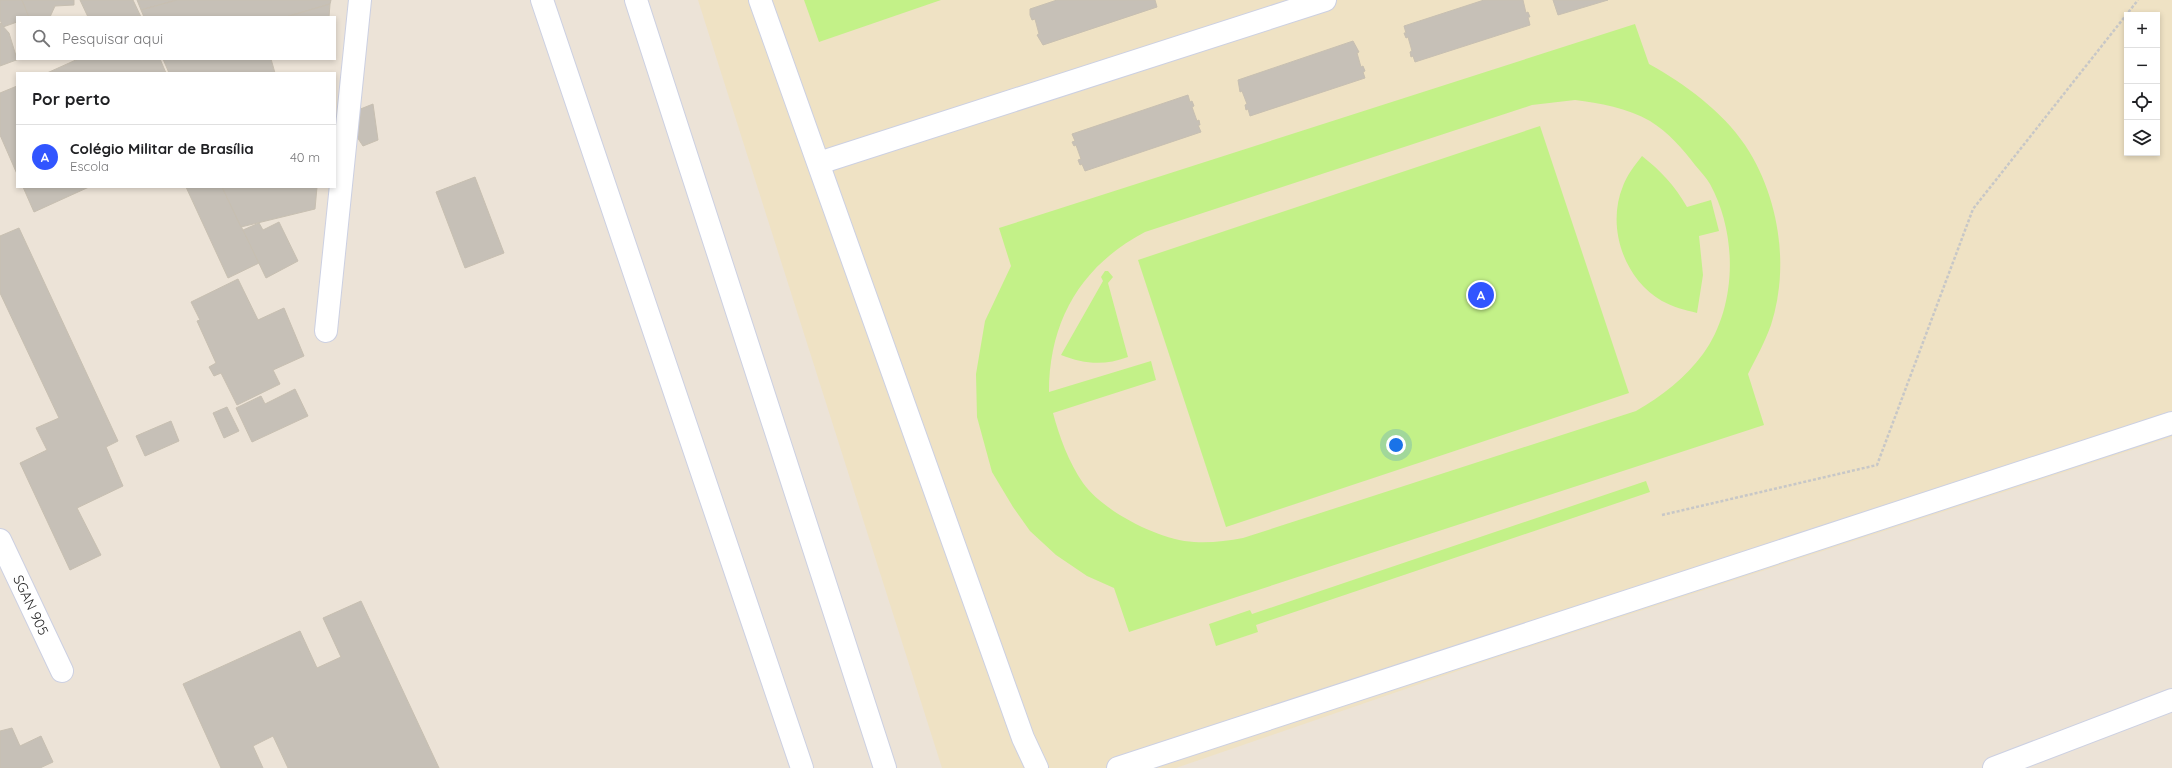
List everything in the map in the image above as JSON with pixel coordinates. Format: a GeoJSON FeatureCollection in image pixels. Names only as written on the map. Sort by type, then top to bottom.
{"type":"FeatureCollection","features":[{"type":"Feature","properties":{"kind":"street"},"geometry":{"type":"LineString","coordinates":[[326,331],[360,0]]}},
{"type":"Feature","properties":{"kind":"street"},"geometry":{"type":"LineString","coordinates":[[542,0],[802,768]]}},
{"type":"Feature","properties":{"kind":"street"},"geometry":{"type":"LineString","coordinates":[[636,0],[885,768]]}},
{"type":"Feature","properties":{"kind":"street"},"geometry":{"type":"LineString","coordinates":[[760,0],[1023,738],[1037,768]]}},
{"type":"Feature","properties":{"kind":"street"},"geometry":{"type":"LineString","coordinates":[[818,163],[1325,0]]}},
{"type":"Feature","properties":{"kind":"street"},"geometry":{"type":"LineString","coordinates":[[1118,768],[2172,424]]}},
{"type":"Feature","properties":{"kind":"street","name":"SGAN 905"},"geometry":{"type":"LineString","coordinates":[[0,540],[62,671]]}},
{"type":"Feature","properties":{"kind":"street"},"geometry":{"type":"LineString","coordinates":[[1994,768],[2172,700]]}},
{"type":"Feature","properties":{"kind":"path"},"geometry":{"type":"LineString","coordinates":[[1662,515],[1877,465],[1973,209],[2138,0]]}},
{"type":"Feature","properties":{"kind":"shaded area"},"geometry":{"type":"Polygon","coordinates":[[[698,0],[2172,0],[2172,437],[1478,664],[1176,768],[942,768],[698,0]]]}},
{"type":"Feature","properties":{"kind":"green space"},"geometry":{"type":"Polygon","coordinates":[[[804,0],[941,0],[819,42],[804,0]]]}},
{"type":"Feature","properties":{"kind":"green space"},"geometry":{"type":"Polygon","coordinates":[[[1635,24],[1649,64],[1689,89],[1725,121],[1745,145],[1757,165],[1766,186],[1778,232],[1780,279],[1777,302],[1771,325],[1748,374],[1764,425],[1129,632],[1114,588],[1087,576],[1056,555],[1030,531],[1013,507],[992,472],[977,417],[976,374],[985,321],[1011,266],[999,228],[1635,24]],[[1575,100],[1532,105],[1145,232],[1123,245],[1103,261],[1087,278],[1073,297],[1063,318],[1055,341],[1049,392],[1151,361],[1156,380],[1053,413],[1065,449],[1073,467],[1083,483],[1092,494],[1118,514],[1149,530],[1180,540],[1194,542],[1231,540],[1243,538],[1636,411],[1664,393],[1689,371],[1703,354],[1714,335],[1722,315],[1728,293],[1730,270],[1726,225],[1719,204],[1708,181],[1675,141],[1657,125],[1641,116],[1613,107],[1575,100]]]}},
{"type":"Feature","properties":{"kind":"green space"},"geometry":{"type":"Polygon","coordinates":[[[1540,126],[1629,393],[1226,527],[1138,260],[1540,126]]]}},
{"type":"Feature","properties":{"kind":"green space"},"geometry":{"type":"Polygon","coordinates":[[[1642,156],[1667,179],[1678,192],[1687,207],[1711,200],[1719,231],[1699,236],[1703,275],[1697,313],[1666,303],[1649,291],[1637,280],[1628,266],[1622,251],[1618,235],[1618,202],[1623,186],[1631,170],[1642,156]]]}},
{"type":"Feature","properties":{"kind":"green space"},"geometry":{"type":"Polygon","coordinates":[[[1105,271],[1108,271],[1113,277],[1108,283],[1128,357],[1111,362],[1094,363],[1061,355],[1103,281],[1101,277],[1105,271]]]}},
{"type":"Feature","properties":{"kind":"green space"},"geometry":{"type":"Polygon","coordinates":[[[1646,481],[1650,492],[1256,625],[1258,632],[1216,646],[1209,624],[1250,610],[1252,614],[1646,481]]]}},
{"type":"Feature","properties":{"kind":"building"},"geometry":{"type":"Polygon","coordinates":[[[0,0],[22,0],[29,16],[16,16],[16,22],[3,27],[0,20],[0,0]]]}},
{"type":"Feature","properties":{"kind":"building"},"geometry":{"type":"Polygon","coordinates":[[[22,0],[74,0],[74,5],[55,6],[50,16],[29,16],[22,0]]]}},
{"type":"Feature","properties":{"kind":"building"},"geometry":{"type":"Polygon","coordinates":[[[80,0],[133,0],[141,16],[88,16],[80,0]]]}},
{"type":"Feature","properties":{"kind":"building"},"geometry":{"type":"Polygon","coordinates":[[[137,0],[177,0],[141,10],[137,0]]]}},
{"type":"Feature","properties":{"kind":"building"},"geometry":{"type":"Polygon","coordinates":[[[177,0],[331,0],[330,4],[289,16],[144,16],[141,10],[177,0]]]}},
{"type":"Feature","properties":{"kind":"building"},"geometry":{"type":"Polygon","coordinates":[[[1057,0],[1155,0],[1157,7],[1043,45],[1037,35],[1039,34],[1035,19],[1032,20],[1030,9],[1057,0]]]}},
{"type":"Feature","properties":{"kind":"building"},"geometry":{"type":"Polygon","coordinates":[[[1484,0],[1523,0],[1526,13],[1528,12],[1530,17],[1528,17],[1530,25],[1415,62],[1413,56],[1411,57],[1410,52],[1412,51],[1408,37],[1406,38],[1404,33],[1406,33],[1404,26],[1484,0]]]}},
{"type":"Feature","properties":{"kind":"building"},"geometry":{"type":"Polygon","coordinates":[[[1553,0],[1608,0],[1558,15],[1553,0]]]}},
{"type":"Feature","properties":{"kind":"building"},"geometry":{"type":"Polygon","coordinates":[[[330,4],[329,16],[289,16],[330,4]]]}},
{"type":"Feature","properties":{"kind":"building"},"geometry":{"type":"Polygon","coordinates":[[[0,23],[9,33],[16,60],[0,66],[0,23]]]}},
{"type":"Feature","properties":{"kind":"building"},"geometry":{"type":"Polygon","coordinates":[[[1353,41],[1359,52],[1357,53],[1361,67],[1363,66],[1365,71],[1363,72],[1365,78],[1250,116],[1248,109],[1246,110],[1245,105],[1247,104],[1242,91],[1240,92],[1238,80],[1353,41]]]}},
{"type":"Feature","properties":{"kind":"building"},"geometry":{"type":"Polygon","coordinates":[[[76,60],[160,60],[166,72],[49,72],[76,60]]]}},
{"type":"Feature","properties":{"kind":"building"},"geometry":{"type":"Polygon","coordinates":[[[163,60],[271,60],[275,72],[169,72],[163,60]]]}},
{"type":"Feature","properties":{"kind":"building"},"geometry":{"type":"Polygon","coordinates":[[[16,86],[16,172],[0,135],[0,93],[16,86]]]}},
{"type":"Feature","properties":{"kind":"building"},"geometry":{"type":"Polygon","coordinates":[[[1188,95],[1190,102],[1192,101],[1194,106],[1192,107],[1197,121],[1199,120],[1200,125],[1198,125],[1201,132],[1085,171],[1082,164],[1080,165],[1078,160],[1081,159],[1076,145],[1074,146],[1072,142],[1075,141],[1072,134],[1188,95]]]}},
{"type":"Feature","properties":{"kind":"building"},"geometry":{"type":"Polygon","coordinates":[[[373,104],[378,140],[363,146],[343,116],[373,104]]]}},
{"type":"Feature","properties":{"kind":"building"},"geometry":{"type":"Polygon","coordinates":[[[475,177],[504,253],[465,268],[436,192],[475,177]]]}},
{"type":"Feature","properties":{"kind":"building"},"geometry":{"type":"Polygon","coordinates":[[[23,188],[87,188],[34,212],[23,188]]]}},
{"type":"Feature","properties":{"kind":"building"},"geometry":{"type":"Polygon","coordinates":[[[186,188],[222,188],[259,263],[228,278],[186,188]]]}},
{"type":"Feature","properties":{"kind":"building"},"geometry":{"type":"Polygon","coordinates":[[[222,188],[317,188],[315,209],[241,227],[222,188]]]}},
{"type":"Feature","properties":{"kind":"building"},"geometry":{"type":"Polygon","coordinates":[[[279,222],[298,261],[266,278],[243,230],[259,223],[263,230],[279,222]]]}},
{"type":"Feature","properties":{"kind":"building"},"geometry":{"type":"Polygon","coordinates":[[[19,228],[118,441],[106,447],[123,486],[77,508],[101,555],[70,570],[20,463],[47,450],[36,428],[59,418],[0,293],[0,236],[19,228]]]}},
{"type":"Feature","properties":{"kind":"building"},"geometry":{"type":"Polygon","coordinates":[[[238,279],[258,320],[284,308],[304,356],[273,370],[280,384],[237,405],[221,373],[214,376],[209,367],[216,363],[197,321],[200,320],[191,302],[238,279]]]}},
{"type":"Feature","properties":{"kind":"building"},"geometry":{"type":"Polygon","coordinates":[[[295,389],[308,416],[252,442],[236,408],[261,396],[265,404],[295,389]]]}},
{"type":"Feature","properties":{"kind":"building"},"geometry":{"type":"Polygon","coordinates":[[[227,407],[239,431],[224,438],[213,413],[227,407]]]}},
{"type":"Feature","properties":{"kind":"building"},"geometry":{"type":"Polygon","coordinates":[[[171,421],[179,441],[145,456],[136,436],[171,421]]]}},
{"type":"Feature","properties":{"kind":"building"},"geometry":{"type":"Polygon","coordinates":[[[361,601],[439,768],[288,768],[273,736],[253,746],[263,768],[221,768],[183,684],[300,631],[317,668],[341,657],[323,618],[361,601]]]}},
{"type":"Feature","properties":{"kind":"building"},"geometry":{"type":"Polygon","coordinates":[[[12,728],[20,746],[41,736],[53,762],[40,768],[0,768],[0,731],[12,728]]]}},
{"type":"Feature","properties":{"kind":"place","name":"Colégio Militar de Brasília"},"geometry":{"type":"Point","coordinates":[1481,295]}}]}
